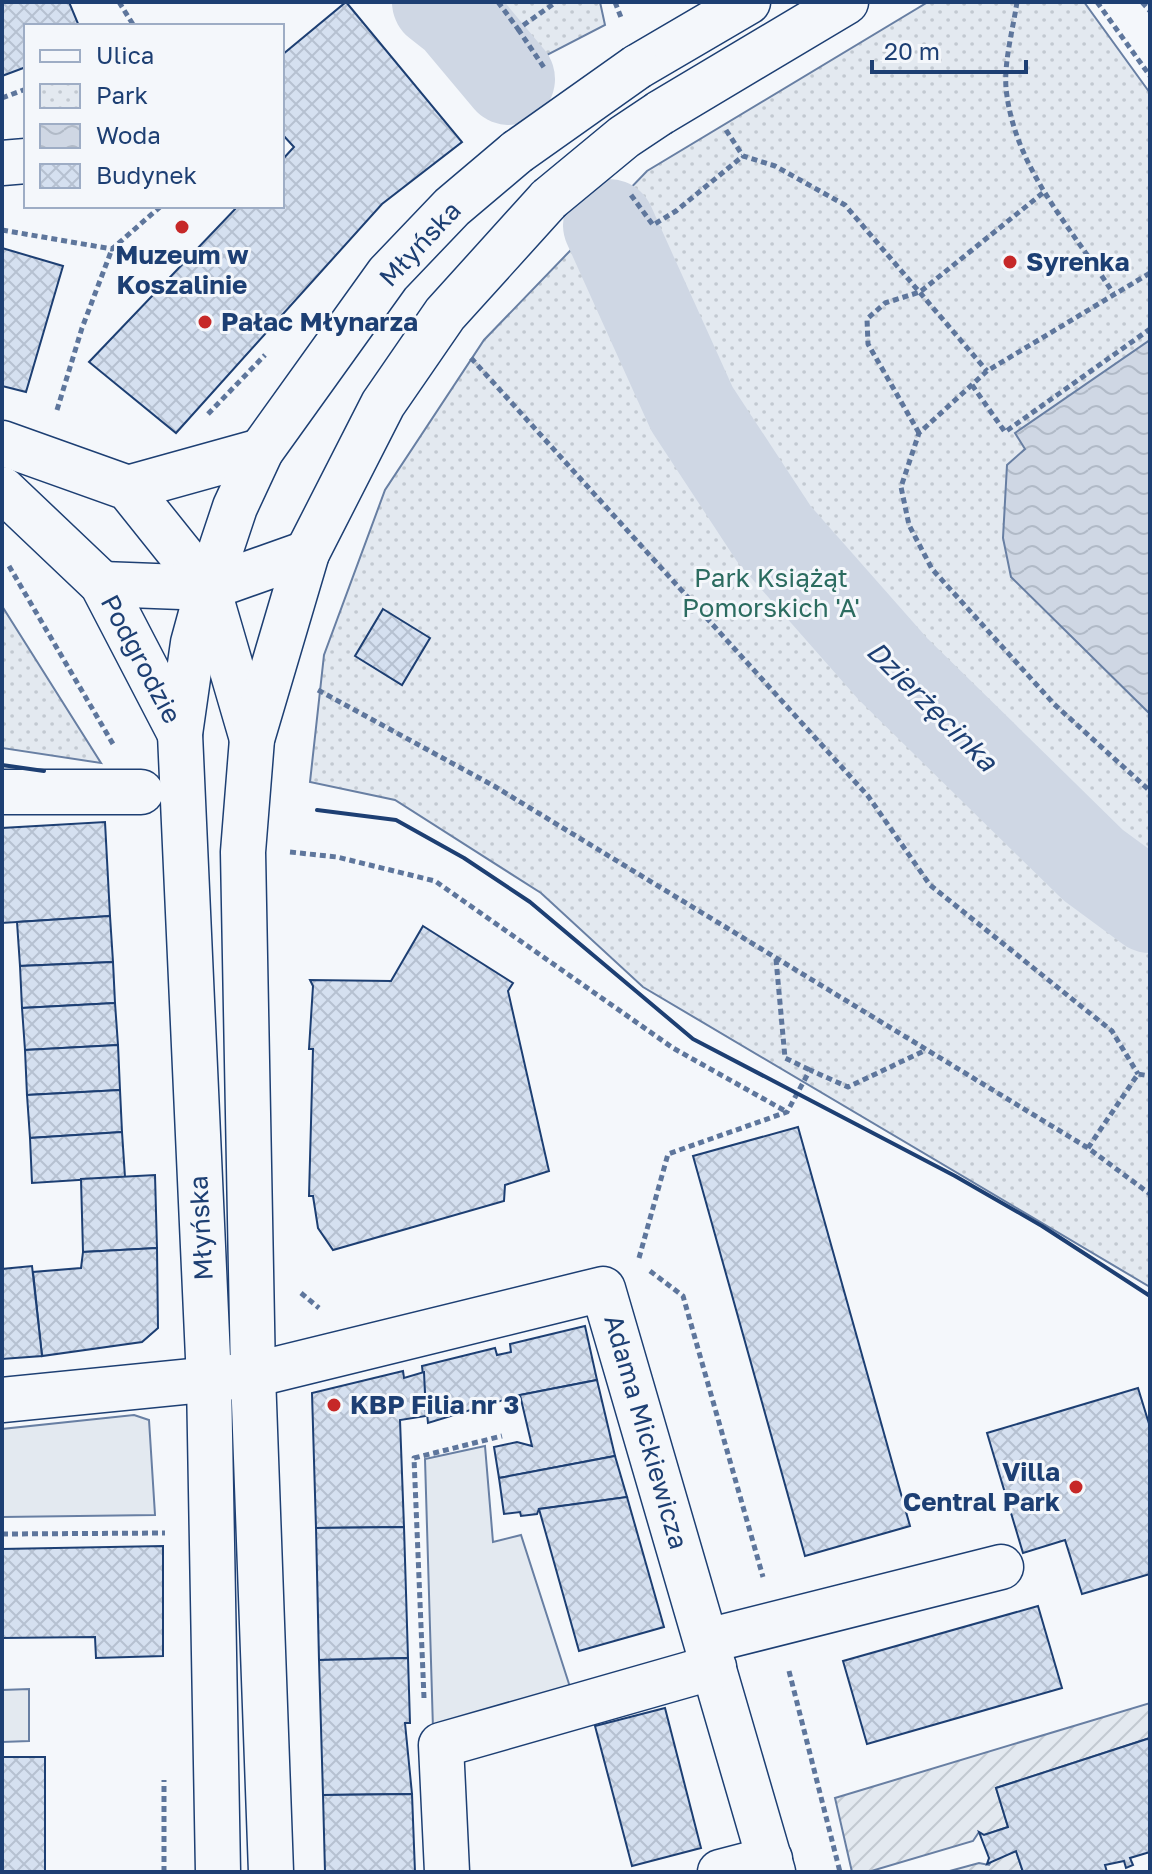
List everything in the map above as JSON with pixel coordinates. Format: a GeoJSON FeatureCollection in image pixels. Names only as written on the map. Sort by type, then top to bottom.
{"type":"FeatureCollection","features":[{"type":"Feature","properties":{"kind":"street","name":"Młyńska"},"geometry":{"type":"LineString","coordinates":[[218,1872],[209,1380],[180,734],[193,643],[208,588],[235,507],[261,451],[388,274],[452,207],[631,47],[748,2]]}},
{"type":"Feature","properties":{"kind":"street","name":"Młyńska"},"geometry":{"type":"LineString","coordinates":[[271,1872],[253,1375],[243,852],[252,739],[307,553],[383,404],[445,314],[549,199],[624,137],[660,113],[846,2]]}},
{"type":"Feature","properties":{"kind":"street"},"geometry":{"type":"LineString","coordinates":[[2,163],[24,161]]}},
{"type":"Feature","properties":{"kind":"street"},"geometry":{"type":"LineString","coordinates":[[2,443],[128,488],[208,588],[307,553]]}},
{"type":"Feature","properties":{"kind":"street"},"geometry":{"type":"LineString","coordinates":[[128,488],[261,451]]}},
{"type":"Feature","properties":{"kind":"street","name":"Podgrodzie"},"geometry":{"type":"LineString","coordinates":[[2,489],[102,584],[180,734]]}},
{"type":"Feature","properties":{"kind":"street","name":"Podgrodzie"},"geometry":{"type":"LineString","coordinates":[[102,584],[208,588]]}},
{"type":"Feature","properties":{"kind":"street","name":"Młyńska"},"geometry":{"type":"LineString","coordinates":[[208,588],[252,739]]}},
{"type":"Feature","properties":{"kind":"street"},"geometry":{"type":"LineString","coordinates":[[2,792],[141,792]]}},
{"type":"Feature","properties":{"kind":"street","name":"Adama Mickiewicza"},"geometry":{"type":"LineString","coordinates":[[2,1400],[253,1375],[603,1289],[772,1866]]}},
{"type":"Feature","properties":{"kind":"street"},"geometry":{"type":"LineString","coordinates":[[447,1872],[441,1745],[711,1654],[777,1624],[1001,1567]]}},
{"type":"Feature","properties":{"kind":"street"},"geometry":{"type":"LineString","coordinates":[[720,1872],[772,1866]]}},
{"type":"Feature","properties":{"kind":"path"},"geometry":{"type":"LineString","coordinates":[[119,2],[133,24]]}},
{"type":"Feature","properties":{"kind":"path"},"geometry":{"type":"LineString","coordinates":[[498,2],[546,73],[560,68]]}},
{"type":"Feature","properties":{"kind":"path"},"geometry":{"type":"LineString","coordinates":[[518,29],[556,2]]}},
{"type":"Feature","properties":{"kind":"path"},"geometry":{"type":"LineString","coordinates":[[615,2],[631,47]]}},
{"type":"Feature","properties":{"kind":"path"},"geometry":{"type":"LineString","coordinates":[[1017,2],[1006,84],[1015,137],[1044,192],[1113,293]]}},
{"type":"Feature","properties":{"kind":"path"},"geometry":{"type":"LineString","coordinates":[[1097,2],[1150,76]]}},
{"type":"Feature","properties":{"kind":"path"},"geometry":{"type":"LineString","coordinates":[[1142,2],[1150,11]]}},
{"type":"Feature","properties":{"kind":"path"},"geometry":{"type":"LineString","coordinates":[[2,98],[24,90]]}},
{"type":"Feature","properties":{"kind":"path"},"geometry":{"type":"LineString","coordinates":[[732,139],[743,156],[775,166],[845,205],[987,371]]}},
{"type":"Feature","properties":{"kind":"path"},"geometry":{"type":"LineString","coordinates":[[628,191],[653,225],[676,211],[743,156]]}},
{"type":"Feature","properties":{"kind":"path"},"geometry":{"type":"LineString","coordinates":[[919,433],[868,344],[867,319],[885,303],[920,292],[1044,192]]}},
{"type":"Feature","properties":{"kind":"path"},"geometry":{"type":"LineString","coordinates":[[60,402],[82,328],[112,249],[159,208]]}},
{"type":"Feature","properties":{"kind":"path"},"geometry":{"type":"LineString","coordinates":[[2,230],[112,249]]}},
{"type":"Feature","properties":{"kind":"path"},"geometry":{"type":"LineString","coordinates":[[1150,273],[987,371],[919,433],[901,487],[909,525],[932,569],[1054,704],[1150,791]]}},
{"type":"Feature","properties":{"kind":"path"},"geometry":{"type":"LineString","coordinates":[[972,385],[1005,432],[1150,329]]}},
{"type":"Feature","properties":{"kind":"path"},"geometry":{"type":"LineString","coordinates":[[461,346],[868,796],[930,885],[1112,1031],[1138,1074],[1150,1076]]}},
{"type":"Feature","properties":{"kind":"path"},"geometry":{"type":"LineString","coordinates":[[206,416],[266,354]]}},
{"type":"Feature","properties":{"kind":"path"},"geometry":{"type":"LineString","coordinates":[[307,684],[494,786],[1088,1148],[1150,1194]]}},
{"type":"Feature","properties":{"kind":"path"},"geometry":{"type":"LineString","coordinates":[[288,852],[337,857],[435,881],[673,1048],[787,1112]]}},
{"type":"Feature","properties":{"kind":"path"},"geometry":{"type":"LineString","coordinates":[[776,958],[785,1058],[848,1087],[927,1049]]}},
{"type":"Feature","properties":{"kind":"path"},"geometry":{"type":"LineString","coordinates":[[810,1070],[787,1112],[668,1154],[638,1261],[683,1296],[777,1624],[840,1872]]}},
{"type":"Feature","properties":{"kind":"path"},"geometry":{"type":"LineString","coordinates":[[1088,1148],[1138,1074]]}},
{"type":"Feature","properties":{"kind":"path"},"geometry":{"type":"LineString","coordinates":[[424,1710],[414,1458],[502,1436]]}},
{"type":"Feature","properties":{"kind":"path"},"geometry":{"type":"LineString","coordinates":[[2,1534],[180,1533]]}},
{"type":"Feature","properties":{"kind":"green space"},"geometry":{"type":"Polygon","coordinates":[[[421,2],[600,2],[605,25],[483,88],[421,2]]]}},
{"type":"Feature","properties":{"kind":"green space","name":"Park Książąt Pomorskich 'A'"},"geometry":{"type":"Polygon","coordinates":[[[928,2],[1084,2],[1150,93],[1150,1287],[643,987],[541,893],[395,800],[310,782],[324,655],[385,490],[484,340],[647,171],[928,2]]]}},
{"type":"Feature","properties":{"kind":"green space"},"geometry":{"type":"Polygon","coordinates":[[[2,606],[101,763],[2,748],[2,606]]]}},
{"type":"Feature","properties":{"kind":"green space"},"geometry":{"type":"Polygon","coordinates":[[[134,1415],[149,1420],[155,1515],[2,1517],[2,1429],[134,1415]]]}},
{"type":"Feature","properties":{"kind":"green space"},"geometry":{"type":"Polygon","coordinates":[[[485,1446],[493,1542],[521,1535],[570,1687],[433,1729],[425,1459],[485,1446]]]}},
{"type":"Feature","properties":{"kind":"green space"},"geometry":{"type":"Polygon","coordinates":[[[29,1689],[29,1741],[2,1742],[2,1690],[29,1689]]]}},
{"type":"Feature","properties":{"kind":"green space"},"geometry":{"type":"Polygon","coordinates":[[[1150,1703],[1150,1738],[996,1788],[1008,1827],[984,1835],[979,1832],[973,1841],[868,1872],[852,1872],[835,1798],[1150,1703]]]}},
{"type":"Feature","properties":{"kind":"green space"},"geometry":{"type":"Polygon","coordinates":[[[1016,1851],[1023,1872],[946,1872],[979,1863],[989,1865],[992,1860],[1016,1851]]]}},
{"type":"Feature","properties":{"kind":"water"},"geometry":{"type":"Polygon","coordinates":[[[1150,340],[1150,714],[1011,577],[1003,538],[1007,465],[1025,449],[1015,433],[1150,340]]]}},
{"type":"Feature","properties":{"kind":"building"},"geometry":{"type":"Polygon","coordinates":[[[2,2],[69,2],[78,24],[24,24],[24,68],[2,76],[2,2]]]}},
{"type":"Feature","properties":{"kind":"building"},"geometry":{"type":"Polygon","coordinates":[[[346,2],[462,142],[382,204],[176,433],[89,362],[236,208],[284,208],[284,158],[294,147],[284,136],[284,53],[346,2]]]}},
{"type":"Feature","properties":{"kind":"building"},"geometry":{"type":"Polygon","coordinates":[[[2,248],[63,266],[26,392],[2,386],[2,248]]]}},
{"type":"Feature","properties":{"kind":"building"},"geometry":{"type":"Polygon","coordinates":[[[383,609],[430,638],[402,685],[355,656],[383,609]]]}},
{"type":"Feature","properties":{"kind":"building"},"geometry":{"type":"Polygon","coordinates":[[[105,822],[110,916],[2,923],[2,828],[105,822]]]}},
{"type":"Feature","properties":{"kind":"building"},"geometry":{"type":"Polygon","coordinates":[[[110,916],[113,962],[20,966],[17,922],[110,916]]]}},
{"type":"Feature","properties":{"kind":"building"},"geometry":{"type":"Polygon","coordinates":[[[423,926],[513,983],[508,991],[549,1171],[505,1185],[504,1201],[333,1250],[318,1228],[313,1196],[309,1196],[313,1049],[309,1049],[313,986],[310,980],[391,981],[423,926]]]}},
{"type":"Feature","properties":{"kind":"building"},"geometry":{"type":"Polygon","coordinates":[[[113,962],[115,1003],[22,1008],[20,966],[113,962]]]}},
{"type":"Feature","properties":{"kind":"building"},"geometry":{"type":"Polygon","coordinates":[[[115,1003],[118,1045],[25,1050],[22,1008],[115,1003]]]}},
{"type":"Feature","properties":{"kind":"building"},"geometry":{"type":"Polygon","coordinates":[[[118,1045],[120,1090],[27,1095],[25,1050],[118,1045]]]}},
{"type":"Feature","properties":{"kind":"building"},"geometry":{"type":"Polygon","coordinates":[[[120,1090],[122,1132],[30,1138],[27,1095],[120,1090]]]}},
{"type":"Feature","properties":{"kind":"building"},"geometry":{"type":"Polygon","coordinates":[[[798,1127],[910,1526],[805,1556],[693,1156],[798,1127]]]}},
{"type":"Feature","properties":{"kind":"building"},"geometry":{"type":"Polygon","coordinates":[[[122,1132],[125,1177],[32,1183],[30,1138],[122,1132]]]}},
{"type":"Feature","properties":{"kind":"building"},"geometry":{"type":"Polygon","coordinates":[[[155,1175],[157,1248],[83,1252],[81,1179],[155,1175]]]}},
{"type":"Feature","properties":{"kind":"building"},"geometry":{"type":"Polygon","coordinates":[[[157,1248],[158,1328],[142,1342],[42,1356],[33,1272],[81,1268],[83,1252],[157,1248]]]}},
{"type":"Feature","properties":{"kind":"building"},"geometry":{"type":"Polygon","coordinates":[[[32,1266],[42,1356],[2,1359],[2,1269],[32,1266]]]}},
{"type":"Feature","properties":{"kind":"building"},"geometry":{"type":"Polygon","coordinates":[[[585,1326],[597,1380],[520,1395],[428,1423],[422,1366],[495,1348],[497,1355],[511,1352],[510,1344],[585,1326]]]}},
{"type":"Feature","properties":{"kind":"building"},"geometry":{"type":"Polygon","coordinates":[[[403,1371],[404,1378],[424,1372],[426,1416],[400,1420],[404,1527],[316,1528],[312,1393],[403,1371]]]}},
{"type":"Feature","properties":{"kind":"building"},"geometry":{"type":"Polygon","coordinates":[[[597,1380],[615,1456],[499,1478],[494,1447],[517,1442],[532,1446],[520,1395],[597,1380]]]}},
{"type":"Feature","properties":{"kind":"building","name":"Villa Central Park"},"geometry":{"type":"Polygon","coordinates":[[[1138,1388],[1150,1427],[1150,1574],[1082,1594],[1065,1540],[1023,1553],[987,1433],[1138,1388]]]}},
{"type":"Feature","properties":{"kind":"building"},"geometry":{"type":"Polygon","coordinates":[[[615,1456],[627,1497],[539,1509],[537,1514],[504,1514],[499,1478],[615,1456]]]}},
{"type":"Feature","properties":{"kind":"building"},"geometry":{"type":"Polygon","coordinates":[[[627,1497],[664,1627],[579,1651],[539,1509],[627,1497]]]}},
{"type":"Feature","properties":{"kind":"building"},"geometry":{"type":"Polygon","coordinates":[[[404,1527],[408,1658],[319,1660],[316,1528],[404,1527]]]}},
{"type":"Feature","properties":{"kind":"building"},"geometry":{"type":"Polygon","coordinates":[[[163,1546],[163,1656],[96,1658],[95,1637],[2,1638],[2,1549],[163,1546]]]}},
{"type":"Feature","properties":{"kind":"building"},"geometry":{"type":"Polygon","coordinates":[[[1038,1606],[1062,1688],[867,1744],[843,1661],[1038,1606]]]}},
{"type":"Feature","properties":{"kind":"building"},"geometry":{"type":"Polygon","coordinates":[[[408,1658],[410,1723],[405,1723],[412,1794],[323,1795],[319,1660],[408,1658]]]}},
{"type":"Feature","properties":{"kind":"building"},"geometry":{"type":"Polygon","coordinates":[[[665,1708],[701,1848],[632,1866],[595,1726],[665,1708]]]}},
{"type":"Feature","properties":{"kind":"building"},"geometry":{"type":"Polygon","coordinates":[[[1150,1738],[1150,1852],[1130,1858],[1133,1865],[1126,1868],[1124,1861],[1105,1865],[1107,1872],[1023,1872],[1016,1851],[987,1864],[989,1858],[979,1832],[984,1835],[1008,1827],[996,1788],[1150,1738]]]}},
{"type":"Feature","properties":{"kind":"building"},"geometry":{"type":"Polygon","coordinates":[[[2,1757],[45,1757],[45,1872],[2,1872],[2,1757]]]}},
{"type":"Feature","properties":{"kind":"building"},"geometry":{"type":"Polygon","coordinates":[[[412,1794],[415,1872],[325,1872],[323,1795],[412,1794]]]}},
{"type":"Feature","properties":{"kind":"waterway","name":"Dzierżęcinka"},"geometry":{"type":"LineString","coordinates":[[438,2],[457,17],[509,79]]}},
{"type":"Feature","properties":{"kind":"waterway","name":"Dzierżęcinka"},"geometry":{"type":"LineString","coordinates":[[609,225],[692,409],[774,534],[893,669],[1093,865],[1150,907]]}},
{"type":"Feature","properties":{"kind":"wall"},"geometry":{"type":"LineString","coordinates":[[2,765],[44,771]]}},
{"type":"Feature","properties":{"kind":"wall"},"geometry":{"type":"LineString","coordinates":[[317,810],[396,820],[464,858],[530,902],[693,1039],[955,1176],[1042,1226],[1150,1296]]}},
{"type":"Feature","properties":{"kind":"place","name":"Muzeum w Koszalinie"},"geometry":{"type":"Point","coordinates":[182,227]}},
{"type":"Feature","properties":{"kind":"place","name":"Syrenka"},"geometry":{"type":"Point","coordinates":[1010,262]}},
{"type":"Feature","properties":{"kind":"place","name":"Pałac Młynarza"},"geometry":{"type":"Point","coordinates":[205,322]}},
{"type":"Feature","properties":{"kind":"place","name":"KBP Filia nr 3"},"geometry":{"type":"Point","coordinates":[334,1405]}},
{"type":"Feature","properties":{"kind":"place","name":"Villa Central Park"},"geometry":{"type":"Point","coordinates":[1076,1487]}}]}
